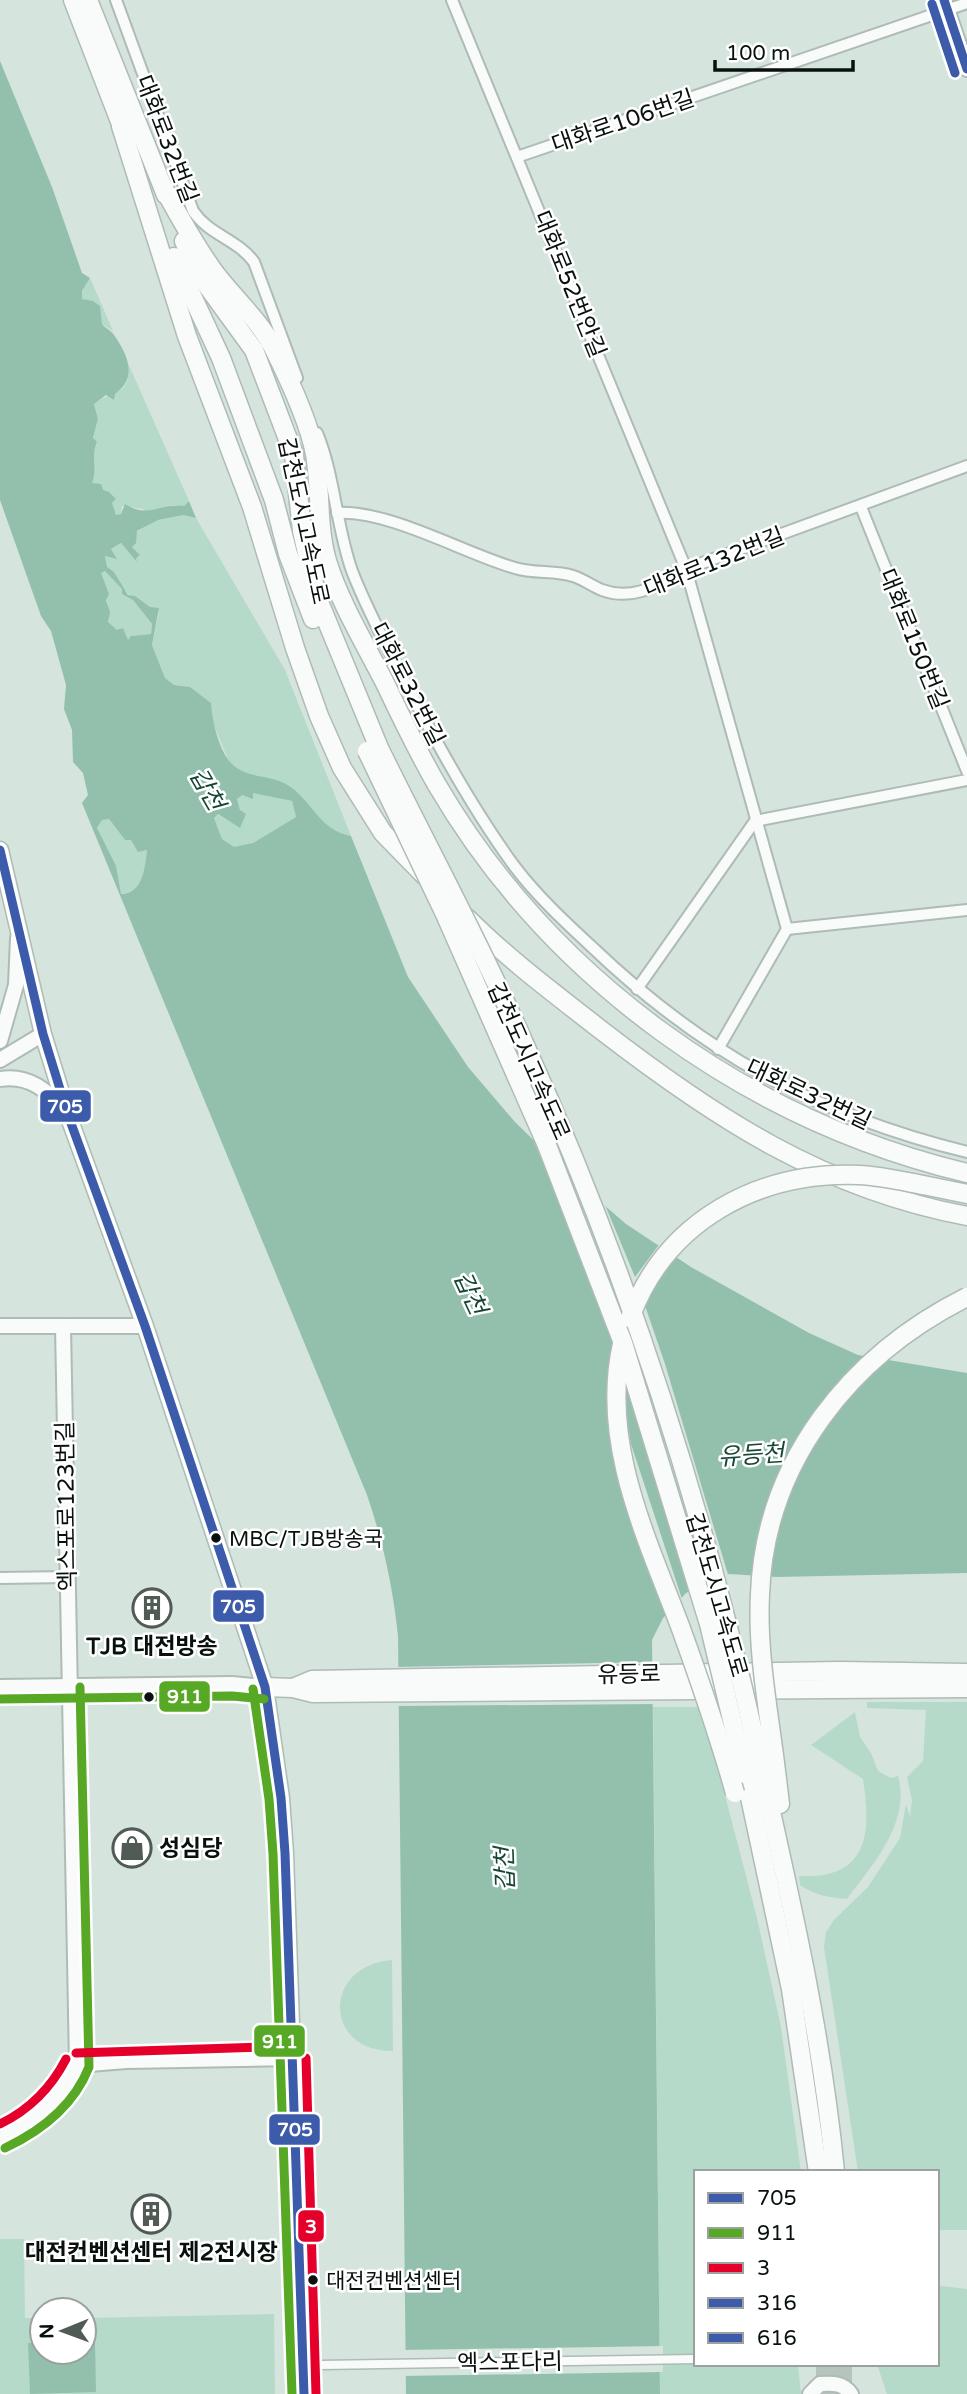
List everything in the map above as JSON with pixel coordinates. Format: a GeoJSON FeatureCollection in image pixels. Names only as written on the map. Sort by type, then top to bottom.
{"type":"FeatureCollection","features":[{"type":"Feature","properties":{"kind":"main road"},"geometry":{"type":"LineString","coordinates":[[61,0],[99,46]]}},
{"type":"Feature","properties":{"kind":"main road","name":"갑천도시고속도로"},"geometry":{"type":"LineString","coordinates":[[73,0],[99,46],[163,187],[193,264],[254,350],[293,455],[302,531],[317,597],[373,749],[524,1043],[642,1337],[768,1765],[821,2057],[835,2170]]}},
{"type":"Feature","properties":{"kind":"main road","name":"갑천도시고속도로"},"geometry":{"type":"LineString","coordinates":[[88,0],[121,126],[188,292],[220,358],[274,500],[297,577],[546,1143],[623,1343],[709,1624],[791,1989],[818,2170]]}},
{"type":"Feature","properties":{"kind":"main road"},"geometry":{"type":"LineString","coordinates":[[98,0],[99,46]]}},
{"type":"Feature","properties":{"kind":"main road"},"geometry":{"type":"LineString","coordinates":[[121,126],[187,336],[253,507],[295,648],[319,716],[342,768],[383,833],[503,954],[701,1105],[755,1138],[830,1175],[888,1196],[967,1216]]}},
{"type":"Feature","properties":{"kind":"main road"},"geometry":{"type":"LineString","coordinates":[[163,187],[200,253],[272,345],[314,450],[321,535],[335,582],[438,786],[509,886],[543,926],[604,985],[648,1021],[712,1066],[754,1091],[831,1129],[909,1157],[967,1173]]}},
{"type":"Feature","properties":{"kind":"main road"},"geometry":{"type":"LineString","coordinates":[[0,850],[43,1034],[68,1115],[145,1326],[265,1687],[281,1798],[294,2058],[304,2394]]}},
{"type":"Feature","properties":{"kind":"main road"},"geometry":{"type":"LineString","coordinates":[[773,1913],[714,1718],[649,1543],[621,1455],[615,1391],[624,1335],[637,1300],[662,1259],[700,1221],[748,1192],[791,1179],[839,1175],[875,1177],[967,1194]]}},
{"type":"Feature","properties":{"kind":"main road"},"geometry":{"type":"LineString","coordinates":[[768,1765],[759,1597],[764,1547],[777,1498],[816,1425],[863,1367],[913,1326],[967,1297]]}},
{"type":"Feature","properties":{"kind":"main road","name":"유등로"},"geometry":{"type":"LineString","coordinates":[[265,1687],[293,1688],[313,1693],[840,1679],[903,1672],[967,1673]]}},
{"type":"Feature","properties":{"kind":"main road","name":"유등로"},"geometry":{"type":"LineString","coordinates":[[840,1679],[868,1687],[967,1688]]}},
{"type":"Feature","properties":{"kind":"street","name":"대화로32번길"},"geometry":{"type":"LineString","coordinates":[[117,0],[193,211],[201,223],[215,234],[244,248],[254,262],[322,445],[353,573],[391,655],[469,800],[525,878],[558,915],[637,989],[718,1049],[779,1086],[851,1119],[967,1152]]}},
{"type":"Feature","properties":{"kind":"street","name":"대화로52번안길"},"geometry":{"type":"LineString","coordinates":[[452,0],[686,569],[787,929]]}},
{"type":"Feature","properties":{"kind":"street","name":"대화로106번길"},"geometry":{"type":"LineString","coordinates":[[517,157],[946,5],[967,3]]}},
{"type":"Feature","properties":{"kind":"street"},"geometry":{"type":"LineString","coordinates":[[946,5],[967,69]]}},
{"type":"Feature","properties":{"kind":"street","name":"대화로132번길"},"geometry":{"type":"LineString","coordinates":[[337,513],[389,523],[518,570],[572,576],[625,597],[652,588],[686,569],[967,466]]}},
{"type":"Feature","properties":{"kind":"street","name":"대화로150번길"},"geometry":{"type":"LineString","coordinates":[[860,507],[967,771]]}},
{"type":"Feature","properties":{"kind":"street"},"geometry":{"type":"LineString","coordinates":[[637,989],[755,821],[967,780]]}},
{"type":"Feature","properties":{"kind":"street"},"geometry":{"type":"LineString","coordinates":[[718,1049],[787,929],[967,910]]}},
{"type":"Feature","properties":{"kind":"street"},"geometry":{"type":"LineString","coordinates":[[0,1041],[16,985],[18,933]]}},
{"type":"Feature","properties":{"kind":"street"},"geometry":{"type":"LineString","coordinates":[[0,1060],[43,1034]]}},
{"type":"Feature","properties":{"kind":"street"},"geometry":{"type":"LineString","coordinates":[[0,1079],[19,1077],[34,1083],[51,1094],[68,1115]]}},
{"type":"Feature","properties":{"kind":"street"},"geometry":{"type":"LineString","coordinates":[[0,1326],[145,1326]]}},
{"type":"Feature","properties":{"kind":"street","name":"엑스포로123번길"},"geometry":{"type":"LineString","coordinates":[[63,1326],[77,2065]]}},
{"type":"Feature","properties":{"kind":"street"},"geometry":{"type":"LineString","coordinates":[[0,1578],[68,1577]]}},
{"type":"Feature","properties":{"kind":"street"},"geometry":{"type":"LineString","coordinates":[[0,1687],[232,1684],[265,1687]]}},
{"type":"Feature","properties":{"kind":"street"},"geometry":{"type":"LineString","coordinates":[[0,2137],[32,2120],[71,2078],[77,2065],[126,2061],[294,2058]]}},
{"type":"Feature","properties":{"kind":"street","name":"엑스포다리"},"geometry":{"type":"LineString","coordinates":[[322,2365],[694,2359]]}},
{"type":"Feature","properties":{"kind":"street"},"geometry":{"type":"LineString","coordinates":[[810,2394],[820,2384],[833,2383],[845,2387],[851,2394]]}},
{"type":"Feature","properties":{"kind":"shaded area"},"geometry":{"type":"Polygon","coordinates":[[[90,278],[113,331],[102,324],[99,306],[82,299],[82,291],[90,278]]]}},
{"type":"Feature","properties":{"kind":"shaded area"},"geometry":{"type":"Polygon","coordinates":[[[128,363],[189,501],[184,506],[173,505],[144,513],[143,509],[122,506],[121,514],[116,516],[112,503],[116,499],[92,483],[91,456],[97,442],[93,439],[98,419],[94,404],[124,387],[127,382],[128,363]]]}},
{"type":"Feature","properties":{"kind":"shaded area"},"geometry":{"type":"Polygon","coordinates":[[[183,515],[196,518],[285,670],[351,836],[334,833],[284,783],[242,772],[229,762],[211,718],[190,687],[174,685],[165,678],[152,645],[159,612],[130,596],[107,567],[105,555],[116,559],[111,549],[121,543],[136,559],[140,556],[132,547],[136,541],[135,533],[157,520],[183,515]]]}},
{"type":"Feature","properties":{"kind":"shaded area"},"geometry":{"type":"Polygon","coordinates":[[[106,571],[122,589],[122,594],[133,600],[152,624],[151,634],[132,636],[128,640],[108,622],[109,609],[101,572],[106,571]]]}},
{"type":"Feature","properties":{"kind":"shaded area"},"geometry":{"type":"Polygon","coordinates":[[[252,792],[292,801],[296,817],[252,844],[233,847],[222,839],[214,818],[217,814],[239,827],[240,810],[237,798],[242,795],[253,798],[252,792]]]}},
{"type":"Feature","properties":{"kind":"shaded area"},"geometry":{"type":"Polygon","coordinates":[[[109,819],[125,840],[131,839],[134,846],[147,849],[144,875],[134,891],[121,894],[97,828],[102,820],[109,819]]]}},
{"type":"Feature","properties":{"kind":"shaded area"},"geometry":{"type":"Polygon","coordinates":[[[867,1702],[967,1702],[967,2230],[939,2230],[939,2170],[858,2170],[824,1947],[826,1932],[834,1920],[868,1887],[900,1838],[906,1804],[910,1817],[912,1800],[907,1777],[923,1761],[926,1710],[867,1708],[867,1702]]]}},
{"type":"Feature","properties":{"kind":"shaded area"},"geometry":{"type":"Polygon","coordinates":[[[653,1707],[702,1707],[757,1918],[781,2027],[801,2170],[694,2170],[694,2366],[798,2366],[801,2394],[660,2394],[653,1707]]]}},
{"type":"Feature","properties":{"kind":"shaded area"},"geometry":{"type":"Polygon","coordinates":[[[855,1712],[860,1737],[871,1753],[878,1771],[891,1778],[898,1776],[901,1793],[899,1810],[887,1842],[847,1899],[811,1891],[800,1885],[799,1876],[822,1875],[839,1870],[852,1862],[865,1836],[866,1800],[863,1779],[811,1745],[855,1712]]]}},
{"type":"Feature","properties":{"kind":"shaded area"},"geometry":{"type":"Polygon","coordinates":[[[392,1960],[393,2051],[370,2048],[354,2038],[344,2024],[340,2008],[343,1992],[352,1977],[369,1966],[392,1960]]]}},
{"type":"Feature","properties":{"kind":"shaded area"},"geometry":{"type":"Polygon","coordinates":[[[0,2239],[24,2239],[28,2366],[98,2366],[98,2318],[274,2314],[275,2394],[0,2394],[0,2239]]]}},
{"type":"Feature","properties":{"kind":"shaded area"},"geometry":{"type":"Polygon","coordinates":[[[939,2287],[967,2289],[967,2394],[887,2394],[878,2366],[939,2366],[939,2287]]]}},
{"type":"Feature","properties":{"kind":"water"},"geometry":{"type":"Polygon","coordinates":[[[0,61],[52,187],[82,273],[90,278],[82,291],[82,299],[93,301],[100,306],[102,324],[113,333],[127,358],[127,381],[115,394],[114,400],[106,395],[94,404],[98,419],[93,438],[97,442],[92,483],[101,484],[103,490],[116,499],[112,503],[116,515],[121,514],[125,504],[148,510],[184,506],[189,501],[196,518],[183,515],[158,520],[137,531],[136,543],[132,547],[140,555],[136,559],[137,562],[121,543],[111,549],[117,559],[105,556],[107,567],[114,572],[128,595],[135,596],[150,607],[159,608],[152,645],[165,678],[174,685],[190,687],[211,703],[220,743],[231,763],[244,772],[286,784],[331,828],[351,836],[408,977],[468,1067],[515,1122],[566,1172],[626,1224],[691,1267],[809,1333],[858,1355],[967,1373],[967,1573],[777,1577],[729,1574],[686,1593],[663,1618],[652,1640],[660,2394],[406,2394],[398,1636],[387,1565],[367,1495],[82,803],[88,795],[83,773],[73,762],[72,730],[64,709],[66,685],[51,631],[41,616],[0,500],[0,61]],[[105,571],[101,573],[109,594],[106,600],[110,612],[108,622],[117,630],[123,628],[128,640],[131,636],[151,634],[152,624],[133,600],[122,594],[122,589],[105,571]],[[253,793],[253,799],[242,795],[237,799],[240,810],[246,814],[240,828],[218,814],[214,818],[222,839],[234,847],[253,843],[296,817],[292,801],[253,793]],[[109,819],[102,820],[97,828],[116,866],[121,894],[128,893],[138,885],[147,850],[138,852],[131,840],[125,840],[109,819]]]}},
{"type":"Feature","properties":{"kind":"water"},"geometry":{"type":"Polygon","coordinates":[[[29,2366],[95,2366],[96,2392],[30,2394],[29,2366]]]}},
{"type":"Feature","properties":{"kind":"pier"},"geometry":{"type":"Polygon","coordinates":[[[530,1132],[603,1200],[635,1277],[661,1242],[674,1251],[642,1297],[665,1364],[729,1578],[692,1594],[624,1371],[625,1411],[631,1444],[683,1602],[672,1613],[620,1453],[615,1346],[586,1266],[530,1132]]]}},
{"type":"Feature","properties":{"kind":"pier"},"geometry":{"type":"Polygon","coordinates":[[[656,1662],[656,1704],[395,1706],[395,1667],[656,1662]]]}},
{"type":"Feature","properties":{"kind":"pier"},"geometry":{"type":"Polygon","coordinates":[[[663,2346],[663,2372],[402,2376],[402,2350],[663,2346]]]}},
{"type":"Feature","properties":{"kind":"tunnel"},"geometry":{"type":"LineString","coordinates":[[825,2366],[825,2394]]}},
{"type":"Feature","properties":{"kind":"tunnel"},"geometry":{"type":"LineString","coordinates":[[843,2366],[843,2394]]}},
{"type":"Feature","properties":{"kind":"transit line","name":"316"},"geometry":{"type":"LineString","coordinates":[[944,0],[967,69]]}},
{"type":"Feature","properties":{"kind":"transit line","name":"616"},"geometry":{"type":"LineString","coordinates":[[932,4],[955,73]]}},
{"type":"Feature","properties":{"kind":"transit line","name":"705"},"geometry":{"type":"LineString","coordinates":[[0,850],[43,1034],[68,1115],[145,1326],[265,1687],[281,1798],[285,1853],[304,2394]]}},
{"type":"Feature","properties":{"kind":"transit line","name":"911"},"geometry":{"type":"LineString","coordinates":[[5,2148],[31,2134],[55,2115],[75,2093],[89,2067],[80,1687]]}},
{"type":"Feature","properties":{"kind":"transit line","name":"911"},"geometry":{"type":"LineString","coordinates":[[253,1689],[269,1799],[273,1854],[292,2394]]}},
{"type":"Feature","properties":{"kind":"transit line","name":"911"},"geometry":{"type":"LineString","coordinates":[[0,1699],[232,1696],[264,1699]]}},
{"type":"Feature","properties":{"kind":"transit line","name":"3"},"geometry":{"type":"LineString","coordinates":[[76,2053],[294,2046]]}},
{"type":"Feature","properties":{"kind":"transit line","name":"3"},"geometry":{"type":"LineString","coordinates":[[306,2058],[316,2394]]}},
{"type":"Feature","properties":{"kind":"transit line","name":"3"},"geometry":{"type":"LineString","coordinates":[[0,2124],[38,2097],[66,2059]]}},
{"type":"Feature","properties":{"kind":"place","name":"MBC/TJB방송국"},"geometry":{"type":"Point","coordinates":[216,1538]}},
{"type":"Feature","properties":{"kind":"place","name":"TJB 대전방송"},"geometry":{"type":"Point","coordinates":[152,1608]}},
{"type":"Feature","properties":{"kind":"place","name":"성심당"},"geometry":{"type":"Point","coordinates":[132,1848]}},
{"type":"Feature","properties":{"kind":"place","name":"대전컨벤션센터 제2전시장"},"geometry":{"type":"Point","coordinates":[151,2214]}},
{"type":"Feature","properties":{"kind":"place","name":"대전컨벤션센터"},"geometry":{"type":"Point","coordinates":[313,2280]}},
{"type":"Feature","properties":{"kind":"water label","name":"갑천"},"geometry":{"type":"Point","coordinates":[207,789]}},
{"type":"Feature","properties":{"kind":"water label","name":"갑천"},"geometry":{"type":"Point","coordinates":[470,1293]}},
{"type":"Feature","properties":{"kind":"water label","name":"유등천"},"geometry":{"type":"Point","coordinates":[751,1455]}},
{"type":"Feature","properties":{"kind":"water label","name":"갑천"},"geometry":{"type":"Point","coordinates":[505,1869]}}]}
